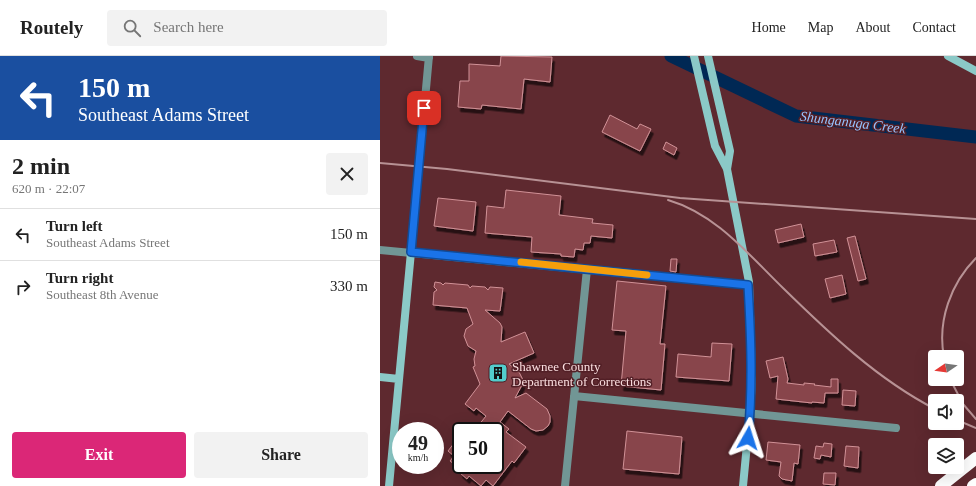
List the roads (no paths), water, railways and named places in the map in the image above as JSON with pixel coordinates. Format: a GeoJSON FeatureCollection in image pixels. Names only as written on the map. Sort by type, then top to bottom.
{"type":"FeatureCollection","features":[{"type":"Feature","properties":{"kind":"highway"},"geometry":{"type":"LineString","coordinates":[[941,486],[976,458]]}},
{"type":"Feature","properties":{"kind":"main road"},"geometry":{"type":"LineString","coordinates":[[694,56],[715,146],[727,169],[748,285],[752,358],[750,413],[743,486]]}},
{"type":"Feature","properties":{"kind":"main road"},"geometry":{"type":"LineString","coordinates":[[708,56],[730,151],[727,169]]}},
{"type":"Feature","properties":{"kind":"main road"},"geometry":{"type":"LineString","coordinates":[[948,56],[958,58],[976,71]]}},
{"type":"Feature","properties":{"kind":"main road"},"geometry":{"type":"LineString","coordinates":[[388,486],[411,252]]}},
{"type":"Feature","properties":{"kind":"main road"},"geometry":{"type":"LineString","coordinates":[[380,377],[399,379]]}},
{"type":"Feature","properties":{"kind":"street"},"geometry":{"type":"LineString","coordinates":[[411,252],[429,57],[417,56]]}},
{"type":"Feature","properties":{"kind":"street"},"geometry":{"type":"LineString","coordinates":[[380,250],[748,285]]}},
{"type":"Feature","properties":{"kind":"street"},"geometry":{"type":"LineString","coordinates":[[565,486],[587,269]]}},
{"type":"Feature","properties":{"kind":"street"},"geometry":{"type":"LineString","coordinates":[[574,396],[896,428]]}},
{"type":"Feature","properties":{"kind":"waterway","name":"Shunganuga Creek"},"geometry":{"type":"LineString","coordinates":[[671,56],[796,116],[976,137]]}},
{"type":"Feature","properties":{"kind":"railway"},"geometry":{"type":"LineString","coordinates":[[380,163],[447,169],[680,198],[976,219]]}},
{"type":"Feature","properties":{"kind":"railway"},"geometry":{"type":"LineString","coordinates":[[668,200],[685,206],[701,215],[730,236],[818,322],[854,354],[893,384],[928,405]]}},
{"type":"Feature","properties":{"kind":"railway"},"geometry":{"type":"LineString","coordinates":[[943,350],[942,343],[944,316],[948,303],[959,279],[976,258]]}},
{"type":"Feature","properties":{"kind":"railway"},"geometry":{"type":"LineString","coordinates":[[954,386],[963,404],[976,419]]}},
{"type":"Feature","properties":{"kind":"railway"},"geometry":{"type":"LineString","coordinates":[[964,423],[976,428]]}},
{"type":"Feature","properties":{"kind":"place","name":"Shawnee County Department of Corrections"},"geometry":{"type":"Point","coordinates":[498,373]}}]}
